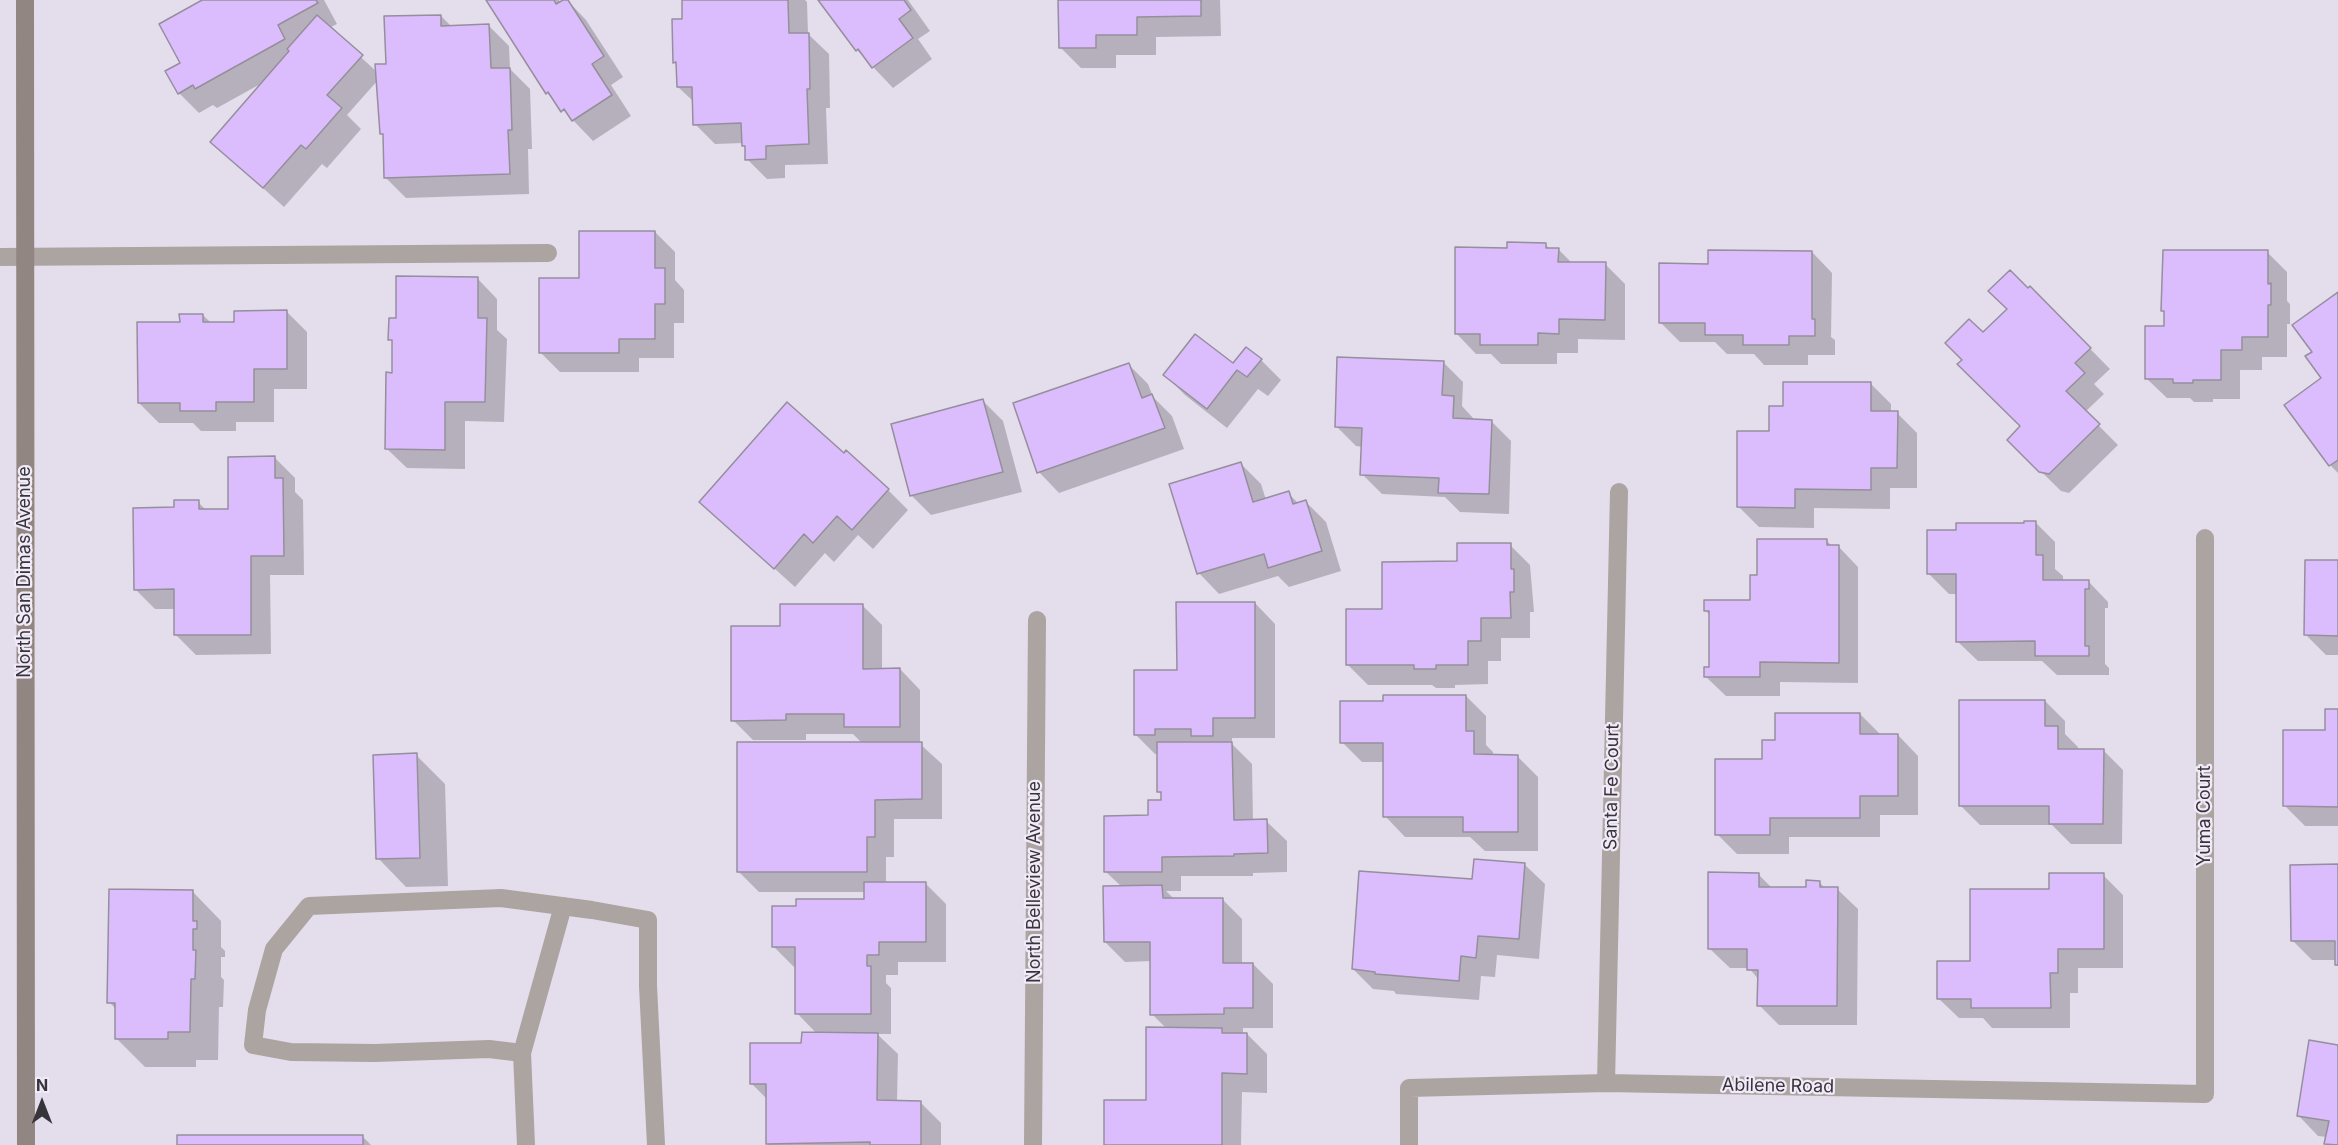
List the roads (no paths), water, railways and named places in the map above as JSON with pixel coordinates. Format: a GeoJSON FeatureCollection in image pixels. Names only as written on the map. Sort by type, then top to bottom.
{"type":"FeatureCollection","features":[{"type":"Feature","properties":{"kind":"main road","name":"North San Dimas Avenue"},"geometry":{"type":"LineString","coordinates":[[25,0],[26,1145]]}},
{"type":"Feature","properties":{"kind":"street"},"geometry":{"type":"LineString","coordinates":[[0,257],[548,253]]}},
{"type":"Feature","properties":{"kind":"street","name":"Santa Fe Court"},"geometry":{"type":"LineString","coordinates":[[1606,1083],[1618,492]]}},
{"type":"Feature","properties":{"kind":"street","name":"Yuma Court"},"geometry":{"type":"LineString","coordinates":[[2205,538],[2205,1094]]}},
{"type":"Feature","properties":{"kind":"street","name":"North Belleview Avenue"},"geometry":{"type":"LineString","coordinates":[[1033,1145],[1037,620]]}},
{"type":"Feature","properties":{"kind":"street"},"geometry":{"type":"LineString","coordinates":[[522,1053],[489,1049],[375,1053],[291,1052],[253,1045],[257,1010],[274,949],[309,906],[501,898],[648,920],[648,986],[657,1145]]}},
{"type":"Feature","properties":{"kind":"street"},"geometry":{"type":"LineString","coordinates":[[526,1145],[522,1053],[563,906]]}},
{"type":"Feature","properties":{"kind":"street","name":"Abilene Road"},"geometry":{"type":"LineString","coordinates":[[1408,1145],[1408,1088],[1606,1083],[2205,1094]]}}]}
